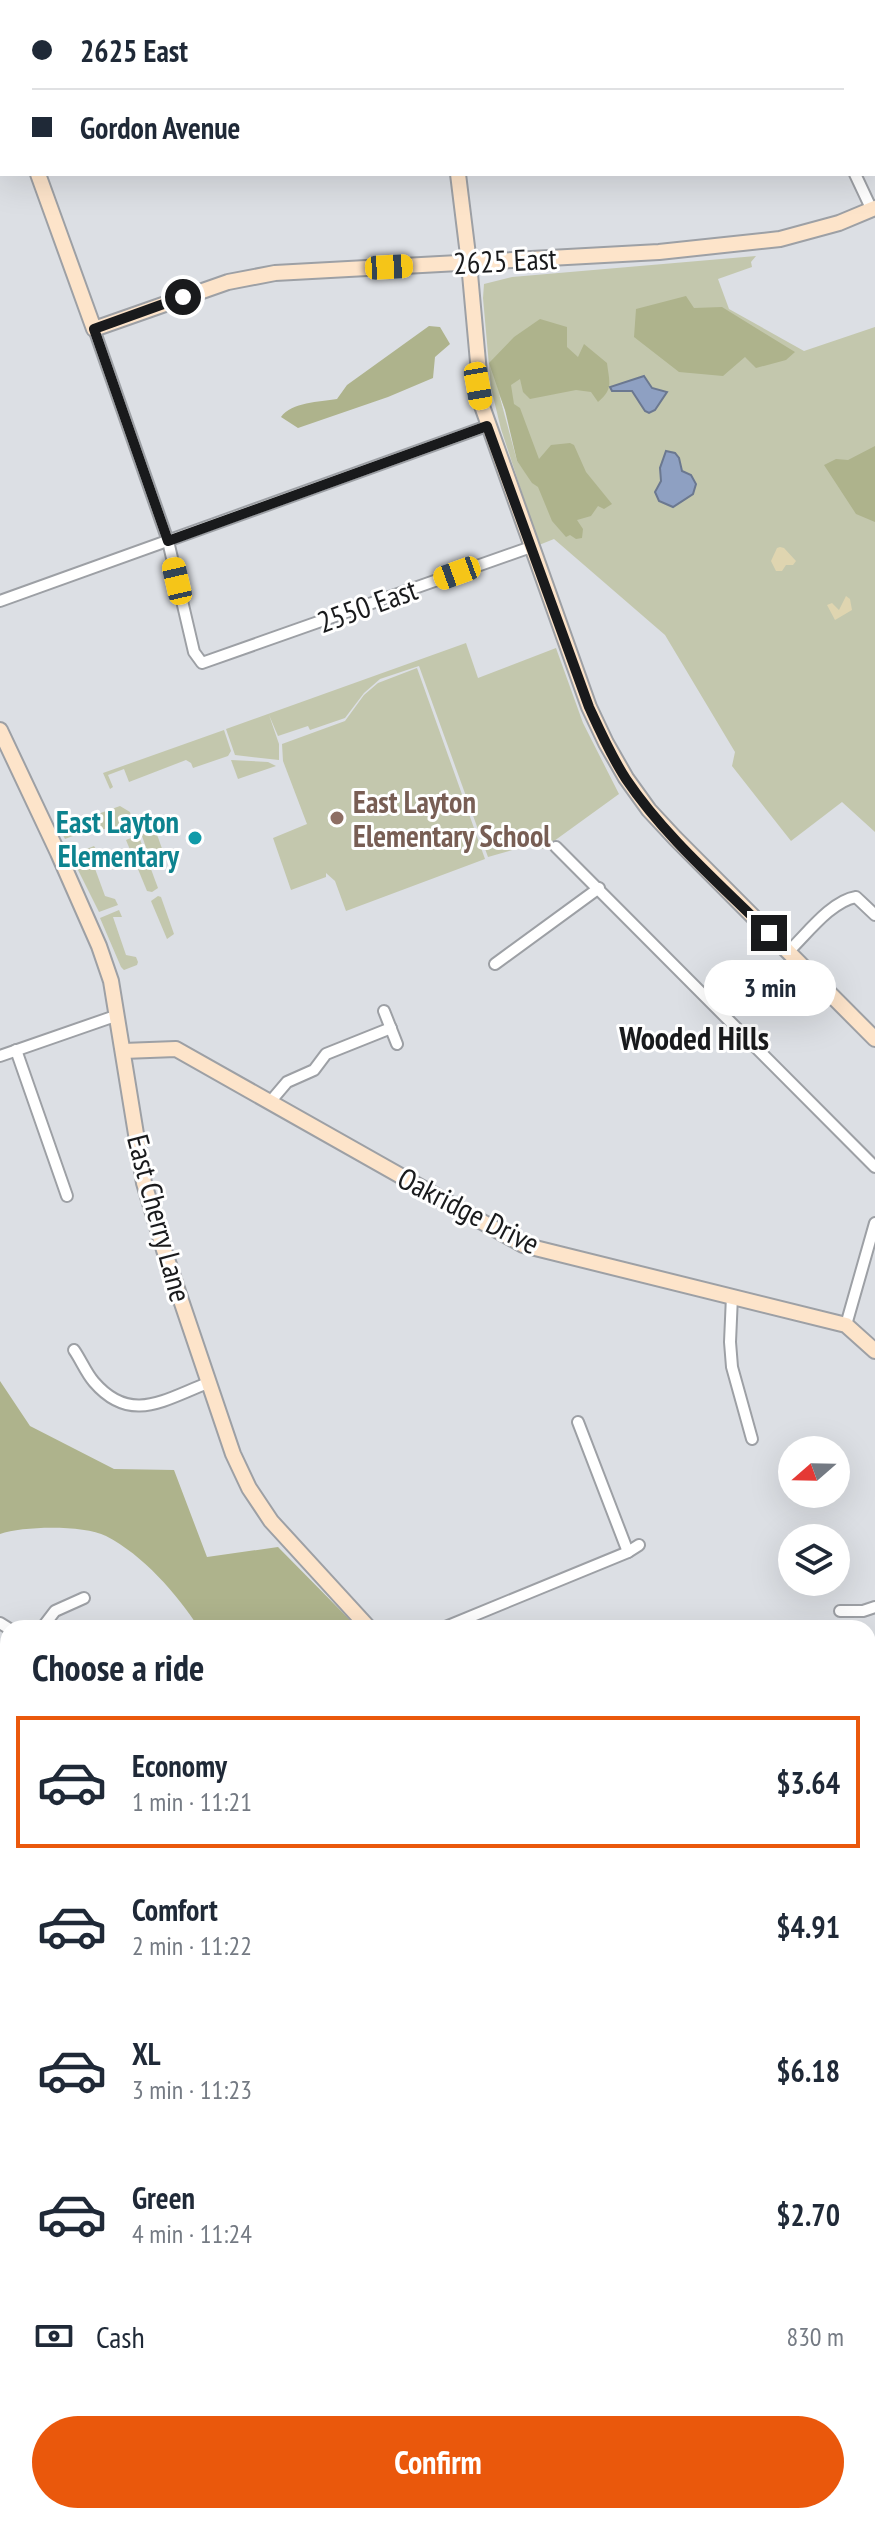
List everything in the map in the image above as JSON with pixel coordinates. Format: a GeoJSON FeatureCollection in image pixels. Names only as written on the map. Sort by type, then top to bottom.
{"type":"FeatureCollection","features":[{"type":"Feature","properties":{"kind":"street"},"geometry":{"type":"LineString","coordinates":[[39,176],[168,541]]}},
{"type":"Feature","properties":{"kind":"street"},"geometry":{"type":"LineString","coordinates":[[458,176],[469,263],[478,386],[487,426],[589,707],[606,743],[626,778],[675,838],[875,1039]]}},
{"type":"Feature","properties":{"kind":"street"},"geometry":{"type":"LineString","coordinates":[[856,176],[873,208]]}},
{"type":"Feature","properties":{"kind":"street","name":"2625 East"},"geometry":{"type":"LineString","coordinates":[[94,329],[228,282],[275,273],[659,252],[780,239],[839,223],[873,208]]}},
{"type":"Feature","properties":{"kind":"street"},"geometry":{"type":"LineString","coordinates":[[0,601],[487,426]]}},
{"type":"Feature","properties":{"kind":"street","name":"2550 East"},"geometry":{"type":"LineString","coordinates":[[168,541],[194,652],[202,663],[531,547]]}},
{"type":"Feature","properties":{"kind":"street","name":"East Cherry Lane"},"geometry":{"type":"LineString","coordinates":[[0,730],[99,946],[111,981],[144,1183],[233,1454],[254,1496],[271,1521],[362,1620]]}},
{"type":"Feature","properties":{"kind":"street"},"geometry":{"type":"LineString","coordinates":[[556,847],[875,1167]]}},
{"type":"Feature","properties":{"kind":"street"},"geometry":{"type":"LineString","coordinates":[[495,964],[599,888]]}},
{"type":"Feature","properties":{"kind":"street"},"geometry":{"type":"LineString","coordinates":[[788,952],[835,905],[845,899],[856,897],[875,915]]}},
{"type":"Feature","properties":{"kind":"street"},"geometry":{"type":"LineString","coordinates":[[384,1011],[397,1044]]}},
{"type":"Feature","properties":{"kind":"street"},"geometry":{"type":"LineString","coordinates":[[0,1056],[118,1015]]}},
{"type":"Feature","properties":{"kind":"street"},"geometry":{"type":"LineString","coordinates":[[270,1102],[287,1082],[314,1070],[326,1054],[391,1028]]}},
{"type":"Feature","properties":{"kind":"street","name":"Oakridge Drive"},"geometry":{"type":"LineString","coordinates":[[123,1051],[176,1049],[523,1245],[846,1325],[875,1351]]}},
{"type":"Feature","properties":{"kind":"street"},"geometry":{"type":"LineString","coordinates":[[16,1050],[67,1196]]}},
{"type":"Feature","properties":{"kind":"street"},"geometry":{"type":"LineString","coordinates":[[846,1325],[875,1223]]}},
{"type":"Feature","properties":{"kind":"street"},"geometry":{"type":"LineString","coordinates":[[732,1296],[732,1367],[752,1439]]}},
{"type":"Feature","properties":{"kind":"street"},"geometry":{"type":"LineString","coordinates":[[74,1350],[94,1382],[116,1402],[139,1408],[208,1383]]}},
{"type":"Feature","properties":{"kind":"street"},"geometry":{"type":"LineString","coordinates":[[578,1422],[628,1552]]}},
{"type":"Feature","properties":{"kind":"street"},"geometry":{"type":"LineString","coordinates":[[462,1620],[639,1545]]}},
{"type":"Feature","properties":{"kind":"street"},"geometry":{"type":"LineString","coordinates":[[48,1620],[55,1611],[84,1598]]}},
{"type":"Feature","properties":{"kind":"street"},"geometry":{"type":"LineString","coordinates":[[840,1611],[863,1611],[875,1607]]}},
{"type":"Feature","properties":{"kind":"street"},"geometry":{"type":"LineString","coordinates":[[0,1836],[0,1854]]}},
{"type":"Feature","properties":{"kind":"green space"},"geometry":{"type":"Polygon","coordinates":[[[756,256],[751,262],[752,267],[718,279],[729,309],[804,351],[875,327],[875,832],[842,802],[791,841],[732,766],[735,752],[665,635],[554,539],[539,545],[501,429],[491,388],[484,284],[512,277],[756,256]],[[499,394],[517,461],[534,484],[499,394]]]}},
{"type":"Feature","properties":{"kind":"green space"},"geometry":{"type":"Polygon","coordinates":[[[686,296],[694,308],[722,307],[795,352],[786,360],[756,368],[745,357],[723,376],[679,372],[634,337],[636,309],[686,296]]]}},
{"type":"Feature","properties":{"kind":"green space"},"geometry":{"type":"Polygon","coordinates":[[[540,319],[567,327],[567,347],[578,357],[584,344],[607,363],[608,389],[598,402],[591,392],[576,390],[530,399],[523,392],[520,379],[511,385],[514,404],[520,408],[539,459],[551,445],[574,445],[586,472],[612,504],[604,509],[598,506],[591,516],[577,520],[583,529],[582,538],[566,537],[552,521],[538,487],[517,461],[505,410],[489,363],[514,337],[540,319]]]}},
{"type":"Feature","properties":{"kind":"green space"},"geometry":{"type":"Polygon","coordinates":[[[429,326],[440,327],[450,344],[435,357],[433,378],[298,428],[281,417],[292,408],[337,399],[347,385],[429,326]]]}},
{"type":"Feature","properties":{"kind":"green space"},"geometry":{"type":"Polygon","coordinates":[[[875,446],[875,522],[856,514],[824,465],[836,459],[848,460],[875,446]]]}},
{"type":"Feature","properties":{"kind":"green space"},"geometry":{"type":"Polygon","coordinates":[[[466,643],[478,678],[556,648],[583,723],[619,794],[543,849],[533,844],[488,857],[419,666],[380,679],[364,693],[345,718],[310,730],[308,726],[278,736],[269,715],[279,744],[279,760],[235,755],[226,729],[466,643]]]}},
{"type":"Feature","properties":{"kind":"green space"},"geometry":{"type":"Polygon","coordinates":[[[417,668],[485,859],[346,911],[335,881],[326,873],[326,877],[291,890],[273,838],[307,824],[283,761],[282,744],[345,721],[364,695],[378,683],[417,668]]]}},
{"type":"Feature","properties":{"kind":"green space"},"geometry":{"type":"Polygon","coordinates":[[[224,730],[231,751],[228,756],[193,768],[186,760],[129,782],[124,769],[108,775],[113,787],[110,789],[103,773],[224,730]]]}},
{"type":"Feature","properties":{"kind":"green space"},"geometry":{"type":"Polygon","coordinates":[[[231,760],[268,762],[276,766],[238,779],[231,760]]]}},
{"type":"Feature","properties":{"kind":"green space"},"geometry":{"type":"Polygon","coordinates":[[[120,806],[130,812],[135,831],[123,836],[102,829],[65,839],[59,828],[120,806]]]}},
{"type":"Feature","properties":{"kind":"green space"},"geometry":{"type":"Polygon","coordinates":[[[155,829],[165,857],[160,859],[162,865],[153,868],[142,836],[155,829]]]}},
{"type":"Feature","properties":{"kind":"green space"},"geometry":{"type":"Polygon","coordinates":[[[136,836],[158,888],[152,892],[147,891],[126,840],[136,836]]]}},
{"type":"Feature","properties":{"kind":"green space"},"geometry":{"type":"Polygon","coordinates":[[[94,846],[99,854],[90,855],[105,896],[115,899],[118,905],[99,912],[73,860],[74,854],[94,846]]]}},
{"type":"Feature","properties":{"kind":"green space"},"geometry":{"type":"Polygon","coordinates":[[[158,896],[174,934],[167,939],[151,901],[158,896]]]}},
{"type":"Feature","properties":{"kind":"green space"},"geometry":{"type":"Polygon","coordinates":[[[119,910],[122,917],[113,917],[126,955],[136,957],[138,962],[124,970],[100,918],[119,910]]]}},
{"type":"Feature","properties":{"kind":"green space"},"geometry":{"type":"Polygon","coordinates":[[[0,1381],[30,1426],[114,1469],[174,1470],[207,1557],[278,1547],[350,1620],[193,1620],[158,1576],[106,1536],[83,1530],[53,1528],[0,1534],[0,1381]]]}},
{"type":"Feature","properties":{"kind":"sand"},"geometry":{"type":"Polygon","coordinates":[[[780,547],[796,561],[793,565],[786,565],[782,571],[776,571],[771,561],[780,547]]]}},
{"type":"Feature","properties":{"kind":"sand"},"geometry":{"type":"Polygon","coordinates":[[[846,596],[850,599],[852,610],[835,620],[827,605],[832,603],[839,610],[846,596]]]}},
{"type":"Feature","properties":{"kind":"water"},"geometry":{"type":"Polygon","coordinates":[[[644,376],[652,388],[667,392],[655,410],[649,413],[632,391],[612,391],[610,387],[644,376]]]}},
{"type":"Feature","properties":{"kind":"water"},"geometry":{"type":"Polygon","coordinates":[[[666,451],[675,453],[682,471],[691,475],[696,484],[693,494],[673,507],[659,501],[655,492],[661,481],[660,468],[666,451]]]}},
{"type":"Feature","properties":{"kind":"place","name":"East Layton Elementary School"},"geometry":{"type":"Point","coordinates":[337,818]}},
{"type":"Feature","properties":{"kind":"place","name":"East Layton Elementary"},"geometry":{"type":"Point","coordinates":[195,838]}},
{"type":"Feature","properties":{"kind":"district","name":"Wooded Hills"},"geometry":{"type":"Point","coordinates":[694,1038]}},
{"type":"Feature","properties":{"kind":"route"},"geometry":{"type":"LineString","coordinates":[[183,297],[94,329],[168,541],[487,426],[589,707],[606,743],[649,810],[769,933]]}}]}
